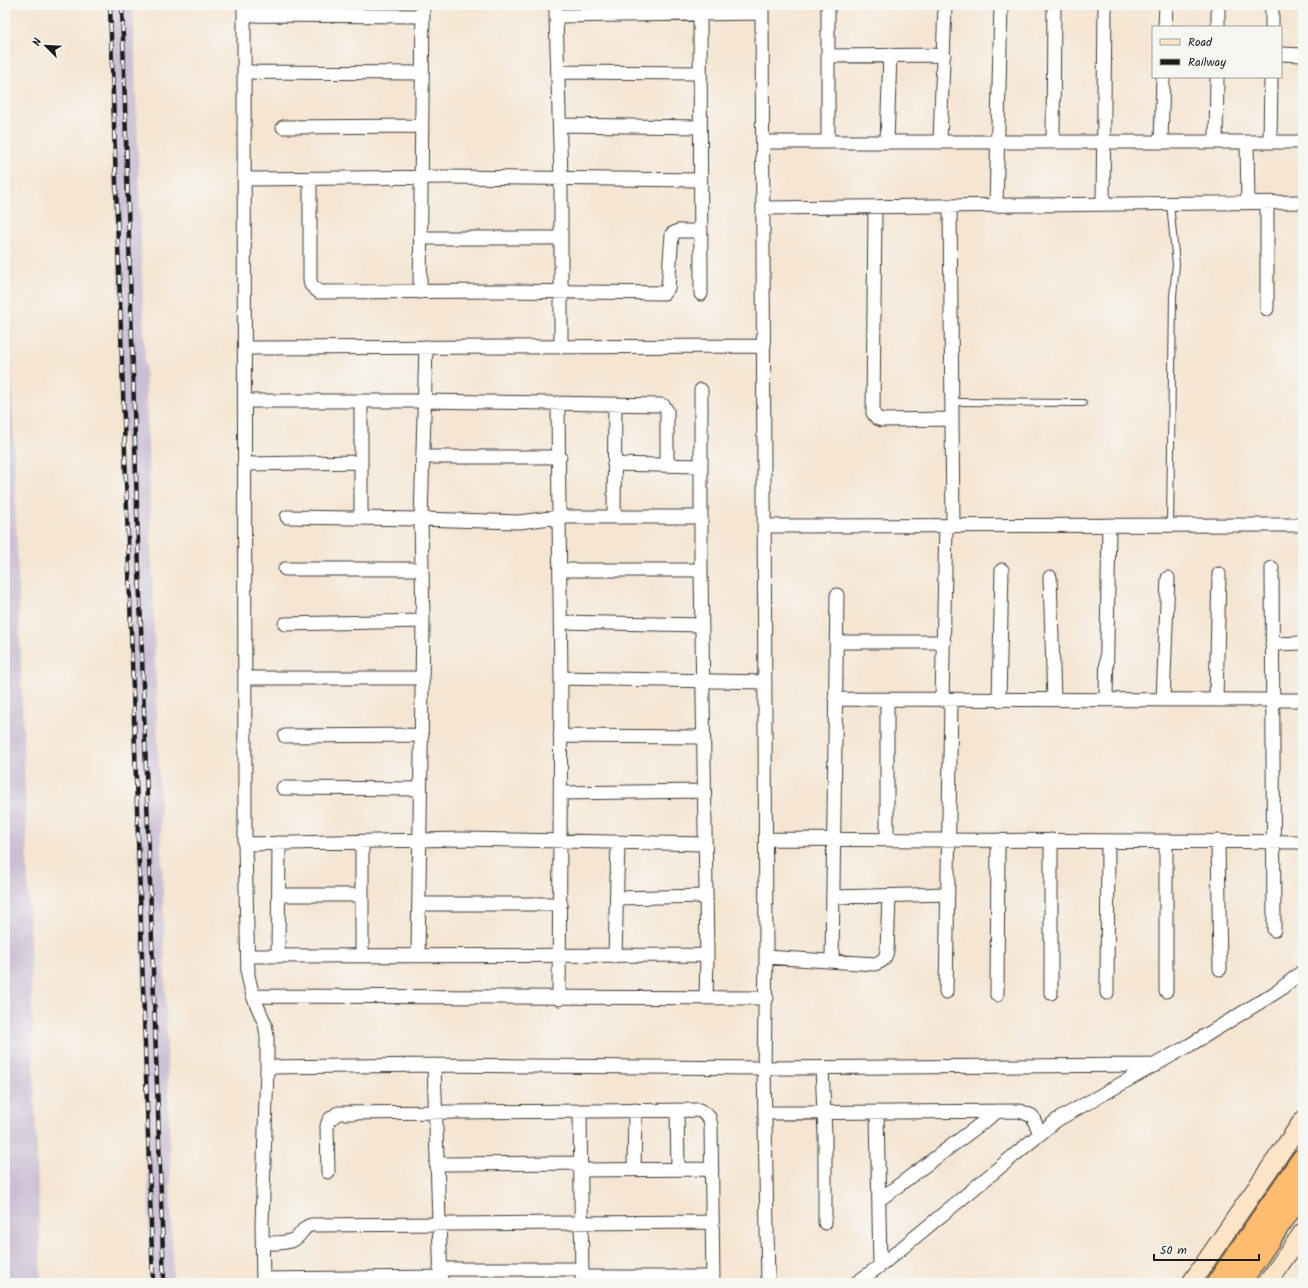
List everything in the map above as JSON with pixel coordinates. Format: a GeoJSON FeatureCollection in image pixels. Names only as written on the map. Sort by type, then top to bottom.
{"type":"FeatureCollection","features":[{"type":"Feature","properties":{"kind":"highway"},"geometry":{"type":"LineString","coordinates":[[1218,1283],[1303,1159]]}},
{"type":"Feature","properties":{"kind":"highway"},"geometry":{"type":"LineString","coordinates":[[1239,1283],[1303,1190]]}},
{"type":"Feature","properties":{"kind":"main road"},"geometry":{"type":"LineString","coordinates":[[1191,1283],[1303,1120]]}},
{"type":"Feature","properties":{"kind":"main road"},"geometry":{"type":"LineString","coordinates":[[1266,1283],[1303,1232]]}},
{"type":"Feature","properties":{"kind":"street"},"geometry":{"type":"LineString","coordinates":[[828,5],[828,142]]}},
{"type":"Feature","properties":{"kind":"street"},"geometry":{"type":"LineString","coordinates":[[940,142],[945,5]]}},
{"type":"Feature","properties":{"kind":"street"},"geometry":{"type":"LineString","coordinates":[[996,206],[1001,5]]}},
{"type":"Feature","properties":{"kind":"street"},"geometry":{"type":"LineString","coordinates":[[1053,142],[1054,5]]}},
{"type":"Feature","properties":{"kind":"street"},"geometry":{"type":"LineString","coordinates":[[1103,204],[1105,5]]}},
{"type":"Feature","properties":{"kind":"street"},"geometry":{"type":"LineString","coordinates":[[1165,26],[1166,5]]}},
{"type":"Feature","properties":{"kind":"street"},"geometry":{"type":"LineString","coordinates":[[1218,5],[1218,26]]}},
{"type":"Feature","properties":{"kind":"street"},"geometry":{"type":"LineString","coordinates":[[1272,5],[1272,26]]}},
{"type":"Feature","properties":{"kind":"street"},"geometry":{"type":"LineString","coordinates":[[700,9],[700,294]]}},
{"type":"Feature","properties":{"kind":"street"},"geometry":{"type":"LineString","coordinates":[[561,346],[561,177],[556,10],[762,9],[766,838],[766,1023],[764,1068],[768,1283]]}},
{"type":"Feature","properties":{"kind":"street"},"geometry":{"type":"LineString","coordinates":[[328,1172],[327,1126],[331,1116],[338,1113],[699,1110],[709,1117],[711,1125],[713,1280],[582,1276],[440,1276],[263,1281],[262,1243],[267,1067],[266,1030],[253,996],[248,976],[245,844],[244,10],[423,10],[420,292]]}},
{"type":"Feature","properties":{"kind":"street"},"geometry":{"type":"LineString","coordinates":[[1282,54],[1303,55]]}},
{"type":"Feature","properties":{"kind":"street"},"geometry":{"type":"LineString","coordinates":[[887,142],[890,55]]}},
{"type":"Feature","properties":{"kind":"street"},"geometry":{"type":"LineString","coordinates":[[828,56],[944,55]]}},
{"type":"Feature","properties":{"kind":"street"},"geometry":{"type":"LineString","coordinates":[[244,72],[422,73]]}},
{"type":"Feature","properties":{"kind":"street"},"geometry":{"type":"LineString","coordinates":[[558,72],[700,73]]}},
{"type":"Feature","properties":{"kind":"street"},"geometry":{"type":"LineString","coordinates":[[1161,142],[1163,78]]}},
{"type":"Feature","properties":{"kind":"street"},"geometry":{"type":"LineString","coordinates":[[1216,142],[1217,78]]}},
{"type":"Feature","properties":{"kind":"street"},"geometry":{"type":"LineString","coordinates":[[1270,142],[1271,78]]}},
{"type":"Feature","properties":{"kind":"street"},"geometry":{"type":"LineString","coordinates":[[560,125],[699,127]]}},
{"type":"Feature","properties":{"kind":"street"},"geometry":{"type":"LineString","coordinates":[[283,127],[421,126]]}},
{"type":"Feature","properties":{"kind":"street"},"geometry":{"type":"LineString","coordinates":[[763,142],[1303,142]]}},
{"type":"Feature","properties":{"kind":"street"},"geometry":{"type":"LineString","coordinates":[[1247,142],[1248,203]]}},
{"type":"Feature","properties":{"kind":"street"},"geometry":{"type":"LineString","coordinates":[[244,179],[561,177],[700,180]]}},
{"type":"Feature","properties":{"kind":"street"},"geometry":{"type":"LineString","coordinates":[[310,178],[310,279],[311,285],[319,292],[664,293],[668,288],[672,234],[678,231],[700,231]]}},
{"type":"Feature","properties":{"kind":"street"},"geometry":{"type":"LineString","coordinates":[[764,208],[1303,202]]}},
{"type":"Feature","properties":{"kind":"street"},"geometry":{"type":"LineString","coordinates":[[1267,203],[1267,309]]}},
{"type":"Feature","properties":{"kind":"street"},"geometry":{"type":"LineString","coordinates":[[946,992],[949,840],[947,700],[944,642],[950,526],[952,419],[950,206]]}},
{"type":"Feature","properties":{"kind":"street"},"geometry":{"type":"LineString","coordinates":[[875,207],[873,413],[877,418],[882,420],[952,419]]}},
{"type":"Feature","properties":{"kind":"street"},"geometry":{"type":"LineString","coordinates":[[420,238],[561,238]]}},
{"type":"Feature","properties":{"kind":"street"},"geometry":{"type":"LineString","coordinates":[[245,348],[764,346]]}},
{"type":"Feature","properties":{"kind":"street"},"geometry":{"type":"LineString","coordinates":[[418,955],[424,621],[421,519],[426,347]]}},
{"type":"Feature","properties":{"kind":"street"},"geometry":{"type":"LineString","coordinates":[[700,390],[704,896],[707,955],[706,998]]}},
{"type":"Feature","properties":{"kind":"street"},"geometry":{"type":"LineString","coordinates":[[245,401],[424,401],[661,405],[666,408],[667,466]]}},
{"type":"Feature","properties":{"kind":"street"},"geometry":{"type":"LineString","coordinates":[[361,402],[361,518]]}},
{"type":"Feature","properties":{"kind":"street"},"geometry":{"type":"LineString","coordinates":[[558,403],[560,457],[559,517],[561,678],[559,999]]}},
{"type":"Feature","properties":{"kind":"street"},"geometry":{"type":"LineString","coordinates":[[614,516],[615,404]]}},
{"type":"Feature","properties":{"kind":"street"},"geometry":{"type":"LineString","coordinates":[[423,457],[560,457]]}},
{"type":"Feature","properties":{"kind":"street"},"geometry":{"type":"LineString","coordinates":[[244,464],[360,462]]}},
{"type":"Feature","properties":{"kind":"street"},"geometry":{"type":"LineString","coordinates":[[614,464],[700,466]]}},
{"type":"Feature","properties":{"kind":"street"},"geometry":{"type":"LineString","coordinates":[[287,517],[519,522],[559,517],[701,517]]}},
{"type":"Feature","properties":{"kind":"street"},"geometry":{"type":"LineString","coordinates":[[1106,700],[1109,525]]}},
{"type":"Feature","properties":{"kind":"street"},"geometry":{"type":"LineString","coordinates":[[765,526],[1303,525]]}},
{"type":"Feature","properties":{"kind":"street"},"geometry":{"type":"LineString","coordinates":[[1272,568],[1274,930]]}},
{"type":"Feature","properties":{"kind":"street"},"geometry":{"type":"LineString","coordinates":[[285,569],[422,569]]}},
{"type":"Feature","properties":{"kind":"street"},"geometry":{"type":"LineString","coordinates":[[560,570],[701,570]]}},
{"type":"Feature","properties":{"kind":"street"},"geometry":{"type":"LineString","coordinates":[[999,700],[1002,570]]}},
{"type":"Feature","properties":{"kind":"street"},"geometry":{"type":"LineString","coordinates":[[1216,700],[1219,574]]}},
{"type":"Feature","properties":{"kind":"street"},"geometry":{"type":"LineString","coordinates":[[1050,577],[1054,700]]}},
{"type":"Feature","properties":{"kind":"street"},"geometry":{"type":"LineString","coordinates":[[1164,700],[1168,578]]}},
{"type":"Feature","properties":{"kind":"street"},"geometry":{"type":"LineString","coordinates":[[832,961],[837,595]]}},
{"type":"Feature","properties":{"kind":"street"},"geometry":{"type":"LineString","coordinates":[[285,624],[424,621]]}},
{"type":"Feature","properties":{"kind":"street"},"geometry":{"type":"LineString","coordinates":[[560,622],[702,625]]}},
{"type":"Feature","properties":{"kind":"street"},"geometry":{"type":"LineString","coordinates":[[836,642],[944,642]]}},
{"type":"Feature","properties":{"kind":"street"},"geometry":{"type":"LineString","coordinates":[[1272,644],[1303,643]]}},
{"type":"Feature","properties":{"kind":"street"},"geometry":{"type":"LineString","coordinates":[[245,678],[423,678]]}},
{"type":"Feature","properties":{"kind":"street"},"geometry":{"type":"LineString","coordinates":[[561,678],[765,682]]}},
{"type":"Feature","properties":{"kind":"street"},"geometry":{"type":"LineString","coordinates":[[836,700],[1303,700]]}},
{"type":"Feature","properties":{"kind":"street"},"geometry":{"type":"LineString","coordinates":[[887,700],[887,839]]}},
{"type":"Feature","properties":{"kind":"street"},"geometry":{"type":"LineString","coordinates":[[285,736],[422,735]]}},
{"type":"Feature","properties":{"kind":"street"},"geometry":{"type":"LineString","coordinates":[[560,736],[703,738]]}},
{"type":"Feature","properties":{"kind":"street"},"geometry":{"type":"LineString","coordinates":[[283,788],[420,789]]}},
{"type":"Feature","properties":{"kind":"street"},"geometry":{"type":"LineString","coordinates":[[560,794],[703,791]]}},
{"type":"Feature","properties":{"kind":"street"},"geometry":{"type":"LineString","coordinates":[[766,838],[1303,842]]}},
{"type":"Feature","properties":{"kind":"street"},"geometry":{"type":"LineString","coordinates":[[245,844],[462,839],[704,844]]}},
{"type":"Feature","properties":{"kind":"street"},"geometry":{"type":"LineString","coordinates":[[997,995],[998,840]]}},
{"type":"Feature","properties":{"kind":"street"},"geometry":{"type":"LineString","coordinates":[[1051,840],[1051,993]]}},
{"type":"Feature","properties":{"kind":"street"},"geometry":{"type":"LineString","coordinates":[[1107,993],[1108,841]]}},
{"type":"Feature","properties":{"kind":"street"},"geometry":{"type":"LineString","coordinates":[[1166,841],[1166,991]]}},
{"type":"Feature","properties":{"kind":"street"},"geometry":{"type":"LineString","coordinates":[[1218,841],[1220,969]]}},
{"type":"Feature","properties":{"kind":"street"},"geometry":{"type":"LineString","coordinates":[[362,842],[362,955]]}},
{"type":"Feature","properties":{"kind":"street"},"geometry":{"type":"LineString","coordinates":[[615,956],[618,842]]}},
{"type":"Feature","properties":{"kind":"street"},"geometry":{"type":"LineString","coordinates":[[278,956],[279,843]]}},
{"type":"Feature","properties":{"kind":"street"},"geometry":{"type":"LineString","coordinates":[[833,896],[948,894]]}},
{"type":"Feature","properties":{"kind":"street"},"geometry":{"type":"LineString","coordinates":[[278,895],[362,895]]}},
{"type":"Feature","properties":{"kind":"street"},"geometry":{"type":"LineString","coordinates":[[617,898],[704,896]]}},
{"type":"Feature","properties":{"kind":"street"},"geometry":{"type":"LineString","coordinates":[[766,957],[876,964],[882,962],[887,951],[889,896]]}},
{"type":"Feature","properties":{"kind":"street"},"geometry":{"type":"LineString","coordinates":[[419,904],[560,904]]}},
{"type":"Feature","properties":{"kind":"street"},"geometry":{"type":"LineString","coordinates":[[248,956],[707,955]]}},
{"type":"Feature","properties":{"kind":"street"},"geometry":{"type":"LineString","coordinates":[[856,1283],[880,1266],[1057,1120],[1156,1065],[1278,991],[1303,972]]}},
{"type":"Feature","properties":{"kind":"street"},"geometry":{"type":"LineString","coordinates":[[253,996],[432,996],[559,999],[766,998]]}},
{"type":"Feature","properties":{"kind":"street"},"geometry":{"type":"LineString","coordinates":[[267,1067],[434,1065],[822,1068],[1156,1065]]}},
{"type":"Feature","properties":{"kind":"street"},"geometry":{"type":"LineString","coordinates":[[434,1065],[440,1276]]}},
{"type":"Feature","properties":{"kind":"street"},"geometry":{"type":"LineString","coordinates":[[822,1068],[825,1135],[825,1223]]}},
{"type":"Feature","properties":{"kind":"street"},"geometry":{"type":"LineString","coordinates":[[634,1110],[634,1170]]}},
{"type":"Feature","properties":{"kind":"street"},"geometry":{"type":"LineString","coordinates":[[677,1110],[678,1169]]}},
{"type":"Feature","properties":{"kind":"street"},"geometry":{"type":"LineString","coordinates":[[580,1111],[582,1276]]}},
{"type":"Feature","properties":{"kind":"street"},"geometry":{"type":"LineString","coordinates":[[879,1200],[998,1111]]}},
{"type":"Feature","properties":{"kind":"street"},"geometry":{"type":"LineString","coordinates":[[765,1113],[1020,1111],[1027,1113],[1035,1121],[1040,1133]]}},
{"type":"Feature","properties":{"kind":"street"},"geometry":{"type":"LineString","coordinates":[[877,1112],[880,1266]]}},
{"type":"Feature","properties":{"kind":"street"},"geometry":{"type":"LineString","coordinates":[[436,1164],[580,1166],[634,1170],[712,1169]]}},
{"type":"Feature","properties":{"kind":"street"},"geometry":{"type":"LineString","coordinates":[[262,1243],[290,1242],[296,1238],[302,1229],[311,1225],[712,1222]]}},
{"type":"Feature","properties":{"kind":"lane"},"geometry":{"type":"LineString","coordinates":[[1170,204],[1176,264],[1173,296],[1170,525]]}},
{"type":"Feature","properties":{"kind":"lane"},"geometry":{"type":"LineString","coordinates":[[952,402],[1083,403]]}},
{"type":"Feature","properties":{"kind":"shaded area"},"geometry":{"type":"Polygon","coordinates":[[[109,5],[133,5],[163,894],[173,1283],[151,1283],[142,969],[109,5]]]}},
{"type":"Feature","properties":{"kind":"shaded area"},"geometry":{"type":"Polygon","coordinates":[[[5,179],[41,1283],[5,1283],[5,179]]]}},
{"type":"Feature","properties":{"kind":"railway"},"geometry":{"type":"LineString","coordinates":[[110,5],[153,1283]]}},
{"type":"Feature","properties":{"kind":"railway"},"geometry":{"type":"LineString","coordinates":[[122,5],[138,542],[164,1283]]}}]}
